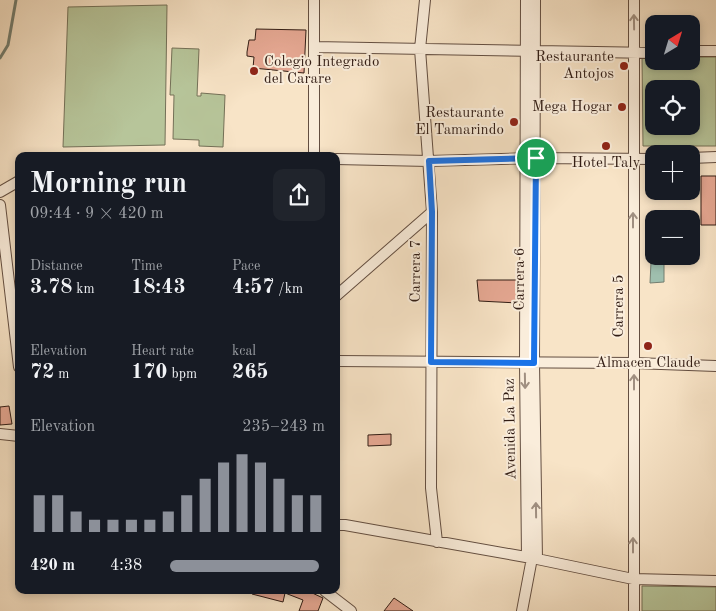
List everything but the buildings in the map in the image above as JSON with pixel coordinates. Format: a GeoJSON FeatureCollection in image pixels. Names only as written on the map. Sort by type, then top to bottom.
{"type":"FeatureCollection","features":[{"type":"Feature","properties":{"kind":"street"},"geometry":{"type":"LineString","coordinates":[[314,0],[314,152]]}},
{"type":"Feature","properties":{"kind":"street","name":"Carrera 7"},"geometry":{"type":"LineString","coordinates":[[425,0],[420,49],[432,212],[431,488],[437,542]]}},
{"type":"Feature","properties":{"kind":"street"},"geometry":{"type":"LineString","coordinates":[[526,0],[530,51]]}},
{"type":"Feature","properties":{"kind":"street","name":"Carrera 6"},"geometry":{"type":"LineString","coordinates":[[522,611],[532,558],[529,363],[530,51],[535,0]]}},
{"type":"Feature","properties":{"kind":"street","name":"Carrera 5"},"geometry":{"type":"LineString","coordinates":[[634,0],[635,53],[632,160],[634,611]]}},
{"type":"Feature","properties":{"kind":"street"},"geometry":{"type":"LineString","coordinates":[[314,47],[645,53]]}},
{"type":"Feature","properties":{"kind":"street"},"geometry":{"type":"LineString","coordinates":[[700,52],[716,51]]}},
{"type":"Feature","properties":{"kind":"street"},"geometry":{"type":"LineString","coordinates":[[700,158],[716,157]]}},
{"type":"Feature","properties":{"kind":"street"},"geometry":{"type":"LineString","coordinates":[[340,159],[429,161],[645,159]]}},
{"type":"Feature","properties":{"kind":"street"},"geometry":{"type":"LineString","coordinates":[[0,192],[15,183]]}},
{"type":"Feature","properties":{"kind":"street"},"geometry":{"type":"LineString","coordinates":[[0,205],[15,333]]}},
{"type":"Feature","properties":{"kind":"street"},"geometry":{"type":"LineString","coordinates":[[340,292],[432,212]]}},
{"type":"Feature","properties":{"kind":"street"},"geometry":{"type":"LineString","coordinates":[[340,361],[634,363],[716,366]]}},
{"type":"Feature","properties":{"kind":"street"},"geometry":{"type":"LineString","coordinates":[[0,434],[15,436]]}},
{"type":"Feature","properties":{"kind":"street"},"geometry":{"type":"LineString","coordinates":[[340,526],[532,558],[633,579],[716,581]]}},
{"type":"Feature","properties":{"kind":"street"},"geometry":{"type":"LineString","coordinates":[[330,594],[352,611]]}},
{"type":"Feature","properties":{"kind":"shaded area"},"geometry":{"type":"Polygon","coordinates":[[[167,5],[165,145],[63,147],[68,7],[167,5]]]}},
{"type":"Feature","properties":{"kind":"shaded area"},"geometry":{"type":"Polygon","coordinates":[[[172,48],[199,49],[197,96],[201,96],[201,93],[225,95],[223,147],[199,146],[199,140],[173,139],[174,95],[170,95],[172,48]]]}},
{"type":"Feature","properties":{"kind":"shaded area"},"geometry":{"type":"Polygon","coordinates":[[[642,56],[645,56],[645,70],[700,70],[700,57],[716,57],[716,146],[643,146],[642,56]]]}},
{"type":"Feature","properties":{"kind":"shaded area"},"geometry":{"type":"Polygon","coordinates":[[[651,265],[664,265],[664,282],[650,283],[651,265]]]}},
{"type":"Feature","properties":{"kind":"shaded area"},"geometry":{"type":"Polygon","coordinates":[[[642,586],[716,587],[716,611],[642,611],[642,586]]]}},
{"type":"Feature","properties":{"kind":"waterway"},"geometry":{"type":"LineString","coordinates":[[0,58],[8,45],[16,0]]}},
{"type":"Feature","properties":{"kind":"place","name":"Restaurante Antojos"},"geometry":{"type":"Point","coordinates":[624,66]}},
{"type":"Feature","properties":{"kind":"place","name":"Colegio Integrado del Carare"},"geometry":{"type":"Point","coordinates":[254,71]}},
{"type":"Feature","properties":{"kind":"place","name":"Mega Hogar"},"geometry":{"type":"Point","coordinates":[622,107]}},
{"type":"Feature","properties":{"kind":"place","name":"Restaurante El Tamarindo"},"geometry":{"type":"Point","coordinates":[514,122]}},
{"type":"Feature","properties":{"kind":"place","name":"Hotel Taly"},"geometry":{"type":"Point","coordinates":[606,146]}},
{"type":"Feature","properties":{"kind":"place","name":"Almacen Claude"},"geometry":{"type":"Point","coordinates":[648,346]}},
{"type":"Feature","properties":{"kind":"route"},"geometry":{"type":"LineString","coordinates":[[536,158],[534,363],[431,362],[432,212],[429,161],[526,160],[536,158]]}}]}
